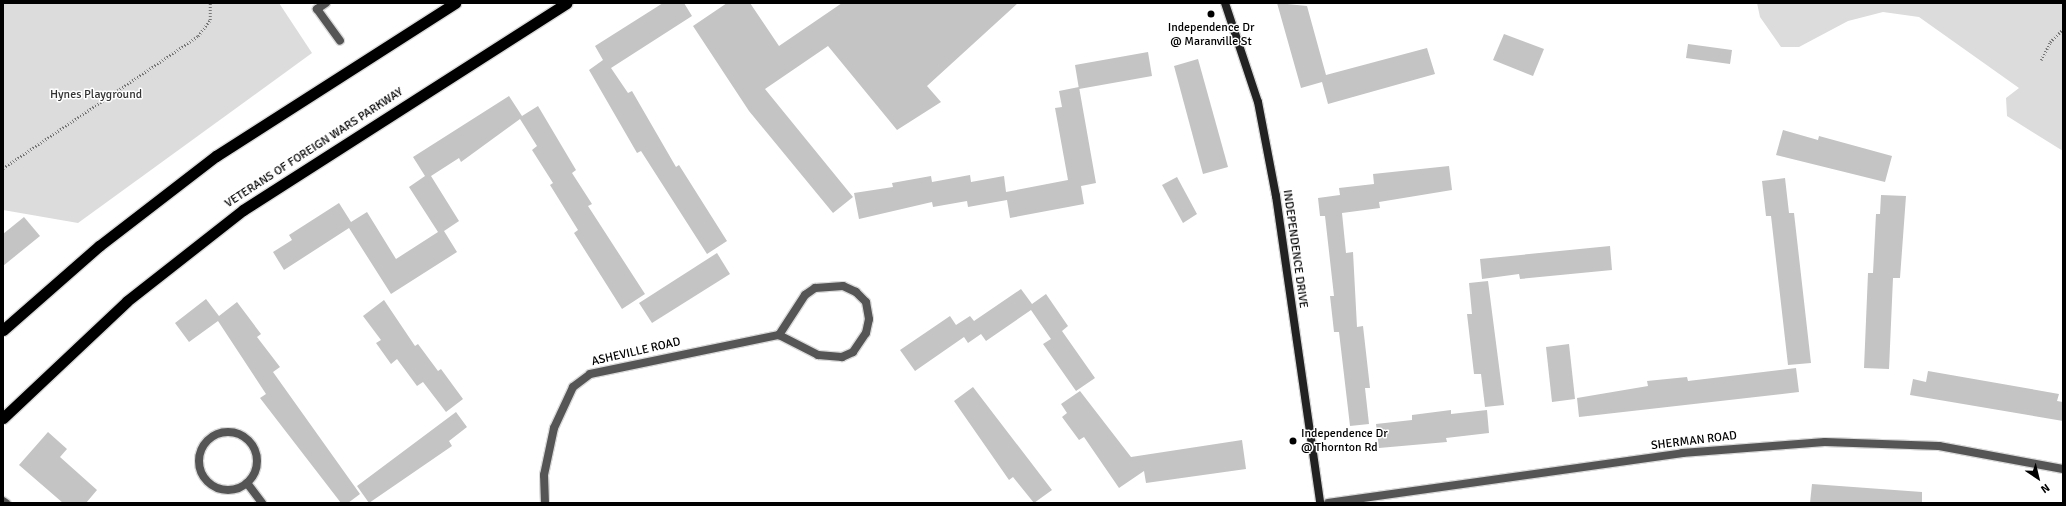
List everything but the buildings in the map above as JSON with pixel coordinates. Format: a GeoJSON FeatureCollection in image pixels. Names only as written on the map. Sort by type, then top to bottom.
{"type":"FeatureCollection","features":[{"type":"Feature","properties":{"kind":"highway"},"geometry":{"type":"LineString","coordinates":[[3,330],[99,246],[216,156],[455,3]]}},
{"type":"Feature","properties":{"kind":"highway","name":"VETERANS OF FOREIGN WARS PARKWAY"},"geometry":{"type":"LineString","coordinates":[[3,418],[127,301],[237,214],[301,170],[566,3]]}},
{"type":"Feature","properties":{"kind":"main road","name":"INDEPENDENCE DRIVE"},"geometry":{"type":"LineString","coordinates":[[1225,3],[1258,102],[1276,196],[1320,503]]}},
{"type":"Feature","properties":{"kind":"street"},"geometry":{"type":"LineString","coordinates":[[326,3],[317,9],[340,41]]}},
{"type":"Feature","properties":{"kind":"street"},"geometry":{"type":"LineString","coordinates":[[843,286],[856,292],[868,306],[869,319],[861,344],[842,356],[818,355],[779,335],[805,295],[815,288],[843,286]]}},
{"type":"Feature","properties":{"kind":"street","name":"ASHEVILLE ROAD"},"geometry":{"type":"LineString","coordinates":[[545,503],[544,475],[554,428],[573,387],[590,374],[779,335]]}},
{"type":"Feature","properties":{"kind":"street"},"geometry":{"type":"LineString","coordinates":[[230,432],[248,440],[257,457],[253,476],[247,483],[230,490],[220,489],[205,479],[199,461],[200,452],[212,437],[230,432]]}},
{"type":"Feature","properties":{"kind":"street","name":"SHERMAN ROAD"},"geometry":{"type":"LineString","coordinates":[[1328,503],[1682,453],[1811,443],[1939,446],[2063,469]]}},
{"type":"Feature","properties":{"kind":"street"},"geometry":{"type":"LineString","coordinates":[[247,483],[262,503]]}},
{"type":"Feature","properties":{"kind":"path"},"geometry":{"type":"LineString","coordinates":[[3,168],[198,36],[210,20],[210,3]]}},
{"type":"Feature","properties":{"kind":"path"},"geometry":{"type":"LineString","coordinates":[[2042,60],[2050,42],[2063,29]]}},
{"type":"Feature","properties":{"kind":"green space","name":"Hynes Playground"},"geometry":{"type":"Polygon","coordinates":[[[3,3],[279,3],[312,53],[78,223],[3,210],[3,3]]]}},
{"type":"Feature","properties":{"kind":"green space"},"geometry":{"type":"Polygon","coordinates":[[[1757,3],[2063,3],[2063,151],[2007,116],[2006,98],[2019,88],[1919,17],[1883,12],[1848,21],[1799,47],[1781,47],[1760,17],[1757,3]]]}},
{"type":"Feature","properties":{"kind":"place","name":"Independence Dr @ Maranville St"},"geometry":{"type":"Point","coordinates":[1211,14]}},
{"type":"Feature","properties":{"kind":"place","name":"Independence Dr @ Thornton Rd"},"geometry":{"type":"Point","coordinates":[1293,441]}}]}
